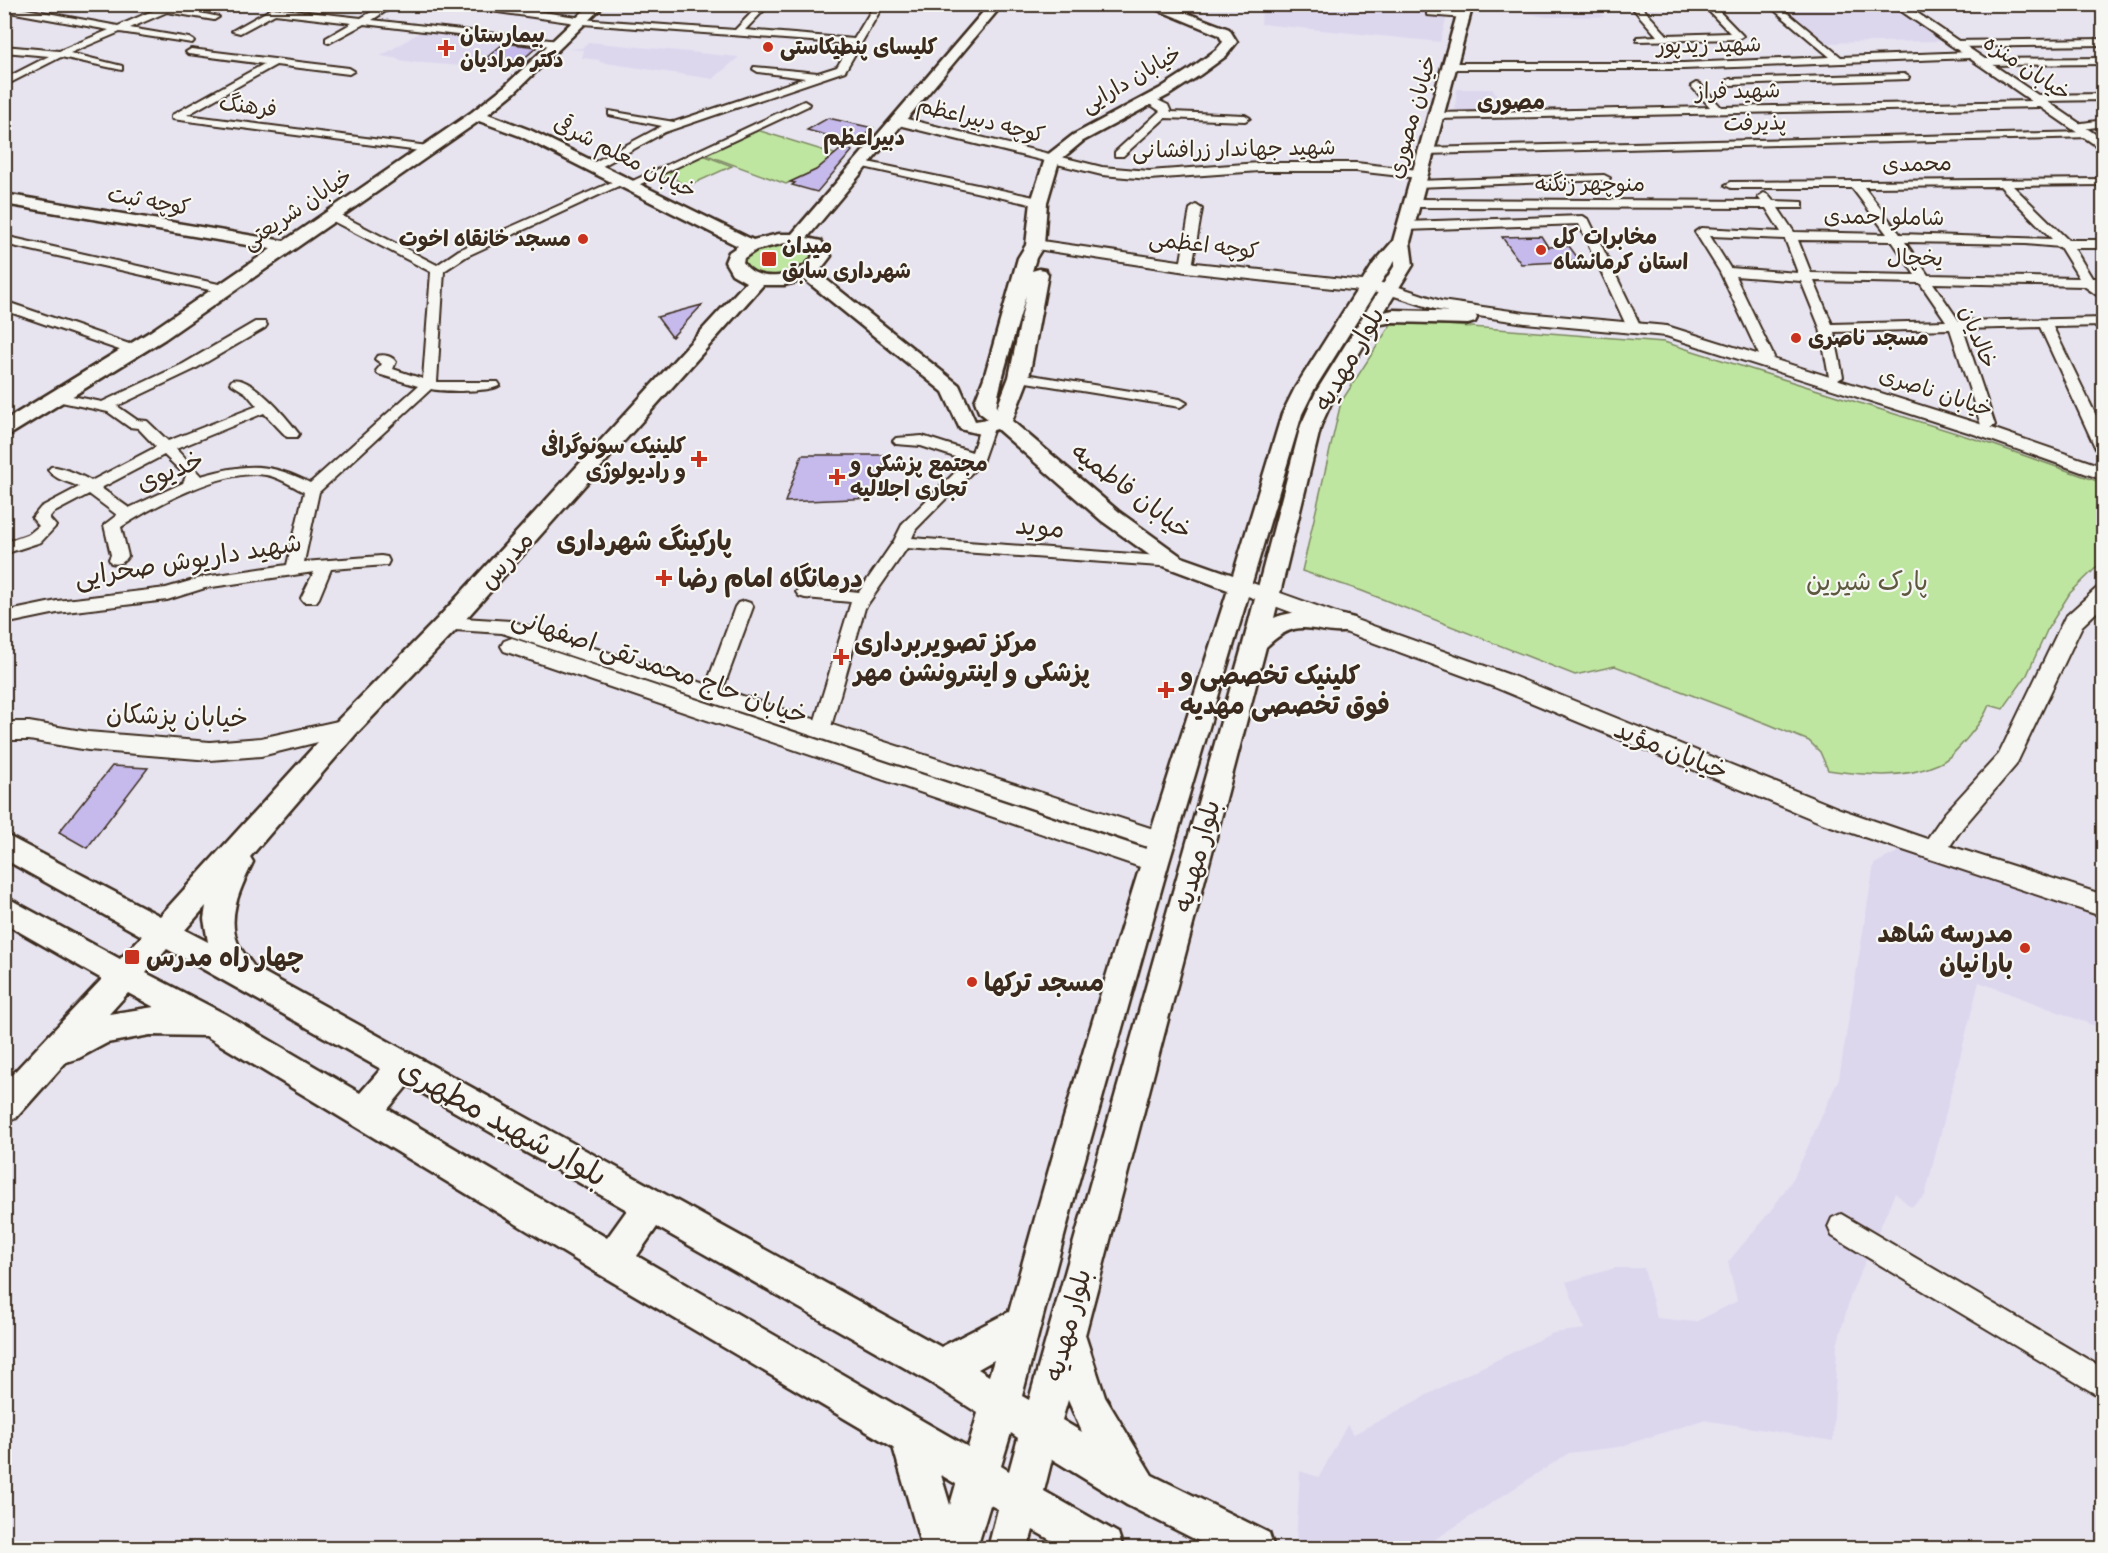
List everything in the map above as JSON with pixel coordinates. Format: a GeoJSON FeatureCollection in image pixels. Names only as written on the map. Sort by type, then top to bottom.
{"type":"FeatureCollection","features":[{"type":"Feature","properties":{"kind":"main road","name":"خیابان شریعتی"},"geometry":{"type":"LineString","coordinates":[[4,430],[134,350],[477,115],[510,89],[599,4]]}},
{"type":"Feature","properties":{"kind":"main road"},"geometry":{"type":"LineString","coordinates":[[797,239],[997,4]]}},
{"type":"Feature","properties":{"kind":"main road","name":"خیابان دارایی"},"geometry":{"type":"LineString","coordinates":[[1052,159],[1078,138],[1149,99],[1221,53],[1230,42],[1224,32],[1157,7]]}},
{"type":"Feature","properties":{"kind":"main road","name":"خیابان مصوری"},"geometry":{"type":"LineString","coordinates":[[1377,292],[1404,265],[1403,234],[1424,151],[1466,10]]}},
{"type":"Feature","properties":{"kind":"main road"},"geometry":{"type":"LineString","coordinates":[[510,89],[506,99],[507,112],[514,123],[525,133]]}},
{"type":"Feature","properties":{"kind":"main road","name":"خیابان معلم شرقی"},"geometry":{"type":"LineString","coordinates":[[477,115],[525,133],[750,245]]}},
{"type":"Feature","properties":{"kind":"main road"},"geometry":{"type":"LineString","coordinates":[[997,422],[986,408],[985,401],[1027,258],[1035,245],[1040,202],[1052,159]]}},
{"type":"Feature","properties":{"kind":"main road","name":"کوچه ثبت"},"geometry":{"type":"LineString","coordinates":[[4,199],[49,212],[207,246],[278,250]]}},
{"type":"Feature","properties":{"kind":"main road","name":"کوچه ثبت"},"geometry":{"type":"LineString","coordinates":[[4,210],[49,212],[223,236],[278,250]]}},
{"type":"Feature","properties":{"kind":"main road"},"geometry":{"type":"LineString","coordinates":[[207,246],[219,243],[223,236]]}},
{"type":"Feature","properties":{"kind":"main road"},"geometry":{"type":"LineString","coordinates":[[773,239],[797,239],[815,245],[822,256],[820,262],[807,273],[783,280],[758,280],[738,271],[734,265],[735,258],[750,245],[773,239]]}},
{"type":"Feature","properties":{"kind":"main road"},"geometry":{"type":"LineString","coordinates":[[997,422],[1017,382],[1044,252],[1035,245]]}},
{"type":"Feature","properties":{"kind":"main road"},"geometry":{"type":"LineString","coordinates":[[807,273],[952,389],[964,422],[972,427],[997,422]]}},
{"type":"Feature","properties":{"kind":"main road","name":"مدرس"},"geometry":{"type":"LineString","coordinates":[[251,837],[346,727],[447,624],[758,280]]}},
{"type":"Feature","properties":{"kind":"main road","name":"بلوار مهدیه"},"geometry":{"type":"LineString","coordinates":[[957,1548],[1024,1324],[1147,848],[1244,590],[1311,424],[1326,392],[1371,321],[1377,292]]}},
{"type":"Feature","properties":{"kind":"main road","name":"بلوار مهدیه"},"geometry":{"type":"LineString","coordinates":[[1008,1548],[1256,644],[1244,590],[1292,414],[1305,388],[1377,292]]}},
{"type":"Feature","properties":{"kind":"main road"},"geometry":{"type":"LineString","coordinates":[[1371,321],[1393,316],[1468,318]]}},
{"type":"Feature","properties":{"kind":"main road"},"geometry":{"type":"LineString","coordinates":[[991,384],[1002,390],[1017,382]]}},
{"type":"Feature","properties":{"kind":"main road"},"geometry":{"type":"LineString","coordinates":[[1305,388],[1326,392]]}},
{"type":"Feature","properties":{"kind":"main road","name":"خیابان فاطمیه"},"geometry":{"type":"LineString","coordinates":[[997,422],[1110,516],[1174,562],[1244,590]]}},
{"type":"Feature","properties":{"kind":"main road"},"geometry":{"type":"LineString","coordinates":[[1256,644],[1271,629],[1293,620],[1317,620],[1345,624]]}},
{"type":"Feature","properties":{"kind":"main road"},"geometry":{"type":"LineString","coordinates":[[4,1107],[251,837]]}},
{"type":"Feature","properties":{"kind":"main road"},"geometry":{"type":"LineString","coordinates":[[245,978],[228,957],[219,930],[218,909],[251,837]]}},
{"type":"Feature","properties":{"kind":"main road","name":"بلوار شهید مطهری"},"geometry":{"type":"LineString","coordinates":[[4,846],[404,1066],[941,1368],[1141,1491],[1254,1548]]}},
{"type":"Feature","properties":{"kind":"main road"},"geometry":{"type":"LineString","coordinates":[[4,908],[214,1024],[612,1261],[1103,1548]]}},
{"type":"Feature","properties":{"kind":"main road"},"geometry":{"type":"LineString","coordinates":[[38,1070],[84,1037],[117,1024],[157,1020],[214,1024]]}},
{"type":"Feature","properties":{"kind":"main road"},"geometry":{"type":"LineString","coordinates":[[364,1113],[404,1066]]}},
{"type":"Feature","properties":{"kind":"main road"},"geometry":{"type":"LineString","coordinates":[[612,1261],[652,1205]]}},
{"type":"Feature","properties":{"kind":"main road"},"geometry":{"type":"LineString","coordinates":[[941,1368],[1024,1324]]}},
{"type":"Feature","properties":{"kind":"main road"},"geometry":{"type":"LineString","coordinates":[[1066,1331],[1078,1381],[1094,1418],[1141,1491]]}},
{"type":"Feature","properties":{"kind":"main road"},"geometry":{"type":"LineString","coordinates":[[909,1435],[942,1548]]}},
{"type":"Feature","properties":{"kind":"street"},"geometry":{"type":"LineString","coordinates":[[13,19],[53,4]]}},
{"type":"Feature","properties":{"kind":"street"},"geometry":{"type":"LineString","coordinates":[[329,39],[393,4]]}},
{"type":"Feature","properties":{"kind":"street"},"geometry":{"type":"LineString","coordinates":[[462,4],[583,21],[858,42]]}},
{"type":"Feature","properties":{"kind":"street"},"geometry":{"type":"LineString","coordinates":[[737,33],[766,4]]}},
{"type":"Feature","properties":{"kind":"street"},"geometry":{"type":"LineString","coordinates":[[592,167],[674,125],[840,69],[880,4]]}},
{"type":"Feature","properties":{"kind":"street"},"geometry":{"type":"LineString","coordinates":[[1157,7],[1180,4]]}},
{"type":"Feature","properties":{"kind":"street"},"geometry":{"type":"LineString","coordinates":[[1633,4],[1665,38]]}},
{"type":"Feature","properties":{"kind":"street"},"geometry":{"type":"LineString","coordinates":[[1640,39],[1738,36],[1706,4]]}},
{"type":"Feature","properties":{"kind":"street"},"geometry":{"type":"LineString","coordinates":[[1771,4],[1839,60]]}},
{"type":"Feature","properties":{"kind":"street","name":"خیابان منزه"},"geometry":{"type":"LineString","coordinates":[[1896,4],[2103,147]]}},
{"type":"Feature","properties":{"kind":"street"},"geometry":{"type":"LineString","coordinates":[[4,83],[60,54],[172,7],[214,17]]}},
{"type":"Feature","properties":{"kind":"street"},"geometry":{"type":"LineString","coordinates":[[4,8],[190,46],[349,71]]}},
{"type":"Feature","properties":{"kind":"street"},"geometry":{"type":"LineString","coordinates":[[1430,13],[1466,10]]}},
{"type":"Feature","properties":{"kind":"street"},"geometry":{"type":"LineString","coordinates":[[237,31],[273,11],[559,44]]}},
{"type":"Feature","properties":{"kind":"street"},"geometry":{"type":"LineString","coordinates":[[1954,44],[2103,42]]}},
{"type":"Feature","properties":{"kind":"street"},"geometry":{"type":"LineString","coordinates":[[4,49],[60,54],[118,69]]}},
{"type":"Feature","properties":{"kind":"street","name":"شهید زیدپور"},"geometry":{"type":"LineString","coordinates":[[1449,66],[1683,66],[1839,60],[2103,61]]}},
{"type":"Feature","properties":{"kind":"street","name":"فرهنگ"},"geometry":{"type":"LineString","coordinates":[[276,61],[176,117],[428,149]]}},
{"type":"Feature","properties":{"kind":"street"},"geometry":{"type":"LineString","coordinates":[[758,69],[821,76]]}},
{"type":"Feature","properties":{"kind":"street"},"geometry":{"type":"LineString","coordinates":[[1730,82],[1904,77]]}},
{"type":"Feature","properties":{"kind":"street"},"geometry":{"type":"LineString","coordinates":[[1696,86],[1719,111]]}},
{"type":"Feature","properties":{"kind":"street","name":"شهید فراز"},"geometry":{"type":"LineString","coordinates":[[1436,116],[1719,111],[2103,97]]}},
{"type":"Feature","properties":{"kind":"street"},"geometry":{"type":"LineString","coordinates":[[1119,154],[1166,111],[1164,107],[1149,99]]}},
{"type":"Feature","properties":{"kind":"street"},"geometry":{"type":"LineString","coordinates":[[438,270],[463,253],[804,104]]}},
{"type":"Feature","properties":{"kind":"street"},"geometry":{"type":"LineString","coordinates":[[613,113],[674,125]]}},
{"type":"Feature","properties":{"kind":"street"},"geometry":{"type":"LineString","coordinates":[[1162,115],[1245,118]]}},
{"type":"Feature","properties":{"kind":"street","name":"کوچه دبیراعظم"},"geometry":{"type":"LineString","coordinates":[[899,121],[1052,159]]}},
{"type":"Feature","properties":{"kind":"street"},"geometry":{"type":"LineString","coordinates":[[2075,127],[2103,123]]}},
{"type":"Feature","properties":{"kind":"street","name":"پذیرفت"},"geometry":{"type":"LineString","coordinates":[[1424,151],[2087,135]]}},
{"type":"Feature","properties":{"kind":"street","name":"شهید جهاندار زرافشانی"},"geometry":{"type":"LineString","coordinates":[[1052,159],[1102,171],[1149,175],[1259,167],[1356,167],[1417,179]]}},
{"type":"Feature","properties":{"kind":"street"},"geometry":{"type":"LineString","coordinates":[[863,164],[1040,202]]}},
{"type":"Feature","properties":{"kind":"street"},"geometry":{"type":"LineString","coordinates":[[1417,179],[1604,178]]}},
{"type":"Feature","properties":{"kind":"street","name":"محمدی"},"geometry":{"type":"LineString","coordinates":[[1731,185],[2103,182]]}},
{"type":"Feature","properties":{"kind":"street"},"geometry":{"type":"LineString","coordinates":[[2003,183],[2065,244],[2088,282],[2103,296]]}},
{"type":"Feature","properties":{"kind":"street","name":"خالدیان"},"geometry":{"type":"LineString","coordinates":[[1855,184],[1897,239],[1954,325],[1988,424]]}},
{"type":"Feature","properties":{"kind":"street"},"geometry":{"type":"LineString","coordinates":[[1755,185],[1790,236],[1827,328],[1836,377]]}},
{"type":"Feature","properties":{"kind":"street","name":"منوچهر زنگنه"},"geometry":{"type":"LineString","coordinates":[[1411,203],[1798,205]]}},
{"type":"Feature","properties":{"kind":"street"},"geometry":{"type":"LineString","coordinates":[[1186,267],[1196,209]]}},
{"type":"Feature","properties":{"kind":"street"},"geometry":{"type":"LineString","coordinates":[[331,215],[438,270]]}},
{"type":"Feature","properties":{"kind":"street"},"geometry":{"type":"LineString","coordinates":[[1403,234],[1583,220],[1634,327]]}},
{"type":"Feature","properties":{"kind":"street","name":"شاملو احمدی"},"geometry":{"type":"LineString","coordinates":[[1726,272],[1701,232],[1897,239],[2025,240],[2081,246],[2103,244]]}},
{"type":"Feature","properties":{"kind":"street"},"geometry":{"type":"LineString","coordinates":[[4,240],[223,290]]}},
{"type":"Feature","properties":{"kind":"street","name":"کوچه اعظمی"},"geometry":{"type":"LineString","coordinates":[[1035,245],[1377,292]]}},
{"type":"Feature","properties":{"kind":"street"},"geometry":{"type":"LineString","coordinates":[[294,569],[312,490],[430,383],[438,270]]}},
{"type":"Feature","properties":{"kind":"street"},"geometry":{"type":"LineString","coordinates":[[1726,272],[1762,359]]}},
{"type":"Feature","properties":{"kind":"street","name":"یخچال"},"geometry":{"type":"LineString","coordinates":[[1726,272],[1806,277],[2103,282]]}},
{"type":"Feature","properties":{"kind":"street","name":"خیابان ناصری"},"geometry":{"type":"LineString","coordinates":[[1377,292],[1427,313],[1468,318],[1525,318]]}},
{"type":"Feature","properties":{"kind":"street","name":"خیابان ناصری"},"geometry":{"type":"LineString","coordinates":[[1377,292],[1438,305],[1525,318],[1634,327],[1683,335],[1980,430],[2103,474]]}},
{"type":"Feature","properties":{"kind":"street"},"geometry":{"type":"LineString","coordinates":[[4,305],[134,350]]}},
{"type":"Feature","properties":{"kind":"street"},"geometry":{"type":"LineString","coordinates":[[2044,322],[2103,449]]}},
{"type":"Feature","properties":{"kind":"street"},"geometry":{"type":"LineString","coordinates":[[1827,328],[2103,322]]}},
{"type":"Feature","properties":{"kind":"street"},"geometry":{"type":"LineString","coordinates":[[103,406],[188,367],[260,325]]}},
{"type":"Feature","properties":{"kind":"street"},"geometry":{"type":"LineString","coordinates":[[382,359],[389,362],[382,371],[430,383],[452,387],[463,384],[493,385]]}},
{"type":"Feature","properties":{"kind":"street","name":"خیابان ناصری"},"geometry":{"type":"LineString","coordinates":[[1762,359],[1836,377],[1988,424],[2103,463]]}},
{"type":"Feature","properties":{"kind":"street"},"geometry":{"type":"LineString","coordinates":[[1017,382],[1180,403]]}},
{"type":"Feature","properties":{"kind":"street"},"geometry":{"type":"LineString","coordinates":[[237,383],[251,390],[292,434]]}},
{"type":"Feature","properties":{"kind":"street"},"geometry":{"type":"LineString","coordinates":[[57,397],[113,409],[135,424],[142,424],[194,475],[190,485]]}},
{"type":"Feature","properties":{"kind":"street"},"geometry":{"type":"LineString","coordinates":[[4,549],[35,538],[48,526],[40,518],[47,510],[173,444],[266,407]]}},
{"type":"Feature","properties":{"kind":"street"},"geometry":{"type":"LineString","coordinates":[[821,730],[857,607],[902,542],[909,527],[977,459],[997,422]]}},
{"type":"Feature","properties":{"kind":"street"},"geometry":{"type":"LineString","coordinates":[[901,441],[922,441],[977,459]]}},
{"type":"Feature","properties":{"kind":"street","name":"خدیوی"},"geometry":{"type":"LineString","coordinates":[[56,470],[71,480],[78,480],[90,487],[128,515],[190,485],[216,476],[261,469],[312,490]]}},
{"type":"Feature","properties":{"kind":"street"},"geometry":{"type":"LineString","coordinates":[[213,496],[216,476]]}},
{"type":"Feature","properties":{"kind":"street"},"geometry":{"type":"LineString","coordinates":[[117,559],[120,551],[112,525],[128,515]]}},
{"type":"Feature","properties":{"kind":"street","name":"موید"},"geometry":{"type":"LineString","coordinates":[[902,542],[1174,562]]}},
{"type":"Feature","properties":{"kind":"street","name":"شهید داریوش صحرایی"},"geometry":{"type":"LineString","coordinates":[[4,618],[57,607],[166,594],[204,584],[294,569],[381,561]]}},
{"type":"Feature","properties":{"kind":"street"},"geometry":{"type":"LineString","coordinates":[[310,598],[325,565]]}},
{"type":"Feature","properties":{"kind":"street","name":"خیابان مؤید"},"geometry":{"type":"LineString","coordinates":[[1244,590],[1502,681],[1831,816],[2103,906]]}},
{"type":"Feature","properties":{"kind":"street"},"geometry":{"type":"LineString","coordinates":[[805,592],[864,598]]}},
{"type":"Feature","properties":{"kind":"street"},"geometry":{"type":"LineString","coordinates":[[1933,851],[1954,820],[2008,759],[2073,622],[2103,593]]}},
{"type":"Feature","properties":{"kind":"street"},"geometry":{"type":"LineString","coordinates":[[712,694],[744,607]]}},
{"type":"Feature","properties":{"kind":"street","name":"خیابان حاج محمدتقی اصفهانی"},"geometry":{"type":"LineString","coordinates":[[447,624],[503,626],[821,730],[1147,848]]}},
{"type":"Feature","properties":{"kind":"street","name":"خیابان حاج محمدتقی اصفهانی"},"geometry":{"type":"LineString","coordinates":[[447,624],[1147,848]]}},
{"type":"Feature","properties":{"kind":"street","name":"خیابان پزشکان"},"geometry":{"type":"LineString","coordinates":[[4,731],[29,731],[88,741],[210,751],[261,747],[346,727]]}},
{"type":"Feature","properties":{"kind":"street"},"geometry":{"type":"LineString","coordinates":[[1841,1227],[2103,1385]]}},
{"type":"Feature","properties":{"kind":"shaded area"},"geometry":{"type":"Polygon","coordinates":[[[1499,4],[1594,5],[1604,17],[1546,17],[1498,8],[1499,4]]]}},
{"type":"Feature","properties":{"kind":"shaded area"},"geometry":{"type":"Polygon","coordinates":[[[1262,5],[1450,5],[1440,42],[1261,24],[1262,5]]]}},
{"type":"Feature","properties":{"kind":"shaded area"},"geometry":{"type":"Polygon","coordinates":[[[1775,5],[1890,5],[1940,41],[1822,43],[1775,5]]]}},
{"type":"Feature","properties":{"kind":"shaded area","name":"بیمارستان دکتر مرادیان"},"geometry":{"type":"Polygon","coordinates":[[[422,31],[507,40],[484,59],[519,61],[510,70],[399,61],[400,59],[381,56],[422,31]]]}},
{"type":"Feature","properties":{"kind":"shaded area"},"geometry":{"type":"Polygon","coordinates":[[[589,42],[739,57],[713,79],[599,62],[600,60],[582,58],[584,50],[568,49],[582,48],[589,42]]]}},
{"type":"Feature","properties":{"kind":"shaded area"},"geometry":{"type":"Polygon","coordinates":[[[1457,89],[1493,89],[1507,112],[1463,112],[1455,109],[1457,89]]]}},
{"type":"Feature","properties":{"kind":"shaded area"},"geometry":{"type":"Polygon","coordinates":[[[1901,850],[2103,916],[2103,1029],[1979,982],[1925,1196],[1911,1207],[1895,1193],[1851,1294],[1837,1346],[1833,1441],[1703,1420],[1619,1447],[1569,1453],[1422,1548],[1306,1548],[1296,1543],[1300,1471],[1319,1477],[1347,1425],[1354,1434],[1455,1380],[1553,1333],[1584,1329],[1566,1282],[1615,1268],[1644,1268],[1657,1318],[1695,1322],[1737,1301],[1728,1262],[1772,1209],[1794,1177],[1839,1078],[1874,864],[1901,850]]]}},
{"type":"Feature","properties":{"kind":"green space"},"geometry":{"type":"Polygon","coordinates":[[[757,130],[835,154],[816,170],[786,184],[704,154],[757,130]]]}},
{"type":"Feature","properties":{"kind":"green space"},"geometry":{"type":"Polygon","coordinates":[[[703,155],[732,166],[686,187],[674,178],[670,180],[658,175],[703,155]]]}},
{"type":"Feature","properties":{"kind":"green space"},"geometry":{"type":"Polygon","coordinates":[[[774,241],[808,246],[817,257],[809,269],[774,278],[751,275],[739,259],[744,253],[774,241]]]}},
{"type":"Feature","properties":{"kind":"green space","name":"پارک شیرین"},"geometry":{"type":"Polygon","coordinates":[[[1393,321],[1664,342],[1991,444],[2103,483],[2103,561],[2070,593],[2048,628],[2027,675],[2003,709],[1989,705],[1975,729],[1946,759],[1925,769],[1898,774],[1870,775],[1828,770],[1820,752],[1809,741],[1615,666],[1575,675],[1362,591],[1302,571],[1341,402],[1393,321]]]}},
{"type":"Feature","properties":{"kind":"building"},"geometry":{"type":"Polygon","coordinates":[[[504,43],[537,47],[521,61],[485,59],[504,43]]]}},
{"type":"Feature","properties":{"kind":"building"},"geometry":{"type":"Polygon","coordinates":[[[828,118],[873,128],[855,143],[807,130],[828,118]]]}},
{"type":"Feature","properties":{"kind":"building"},"geometry":{"type":"Polygon","coordinates":[[[846,145],[852,151],[817,192],[792,185],[795,183],[790,182],[816,170],[846,145]]]}},
{"type":"Feature","properties":{"kind":"building","name":"مخابرات کل استان کرمانشاه"},"geometry":{"type":"Polygon","coordinates":[[[1541,236],[1548,247],[1569,246],[1580,261],[1521,264],[1502,237],[1541,236]]]}},
{"type":"Feature","properties":{"kind":"building"},"geometry":{"type":"Polygon","coordinates":[[[702,305],[672,337],[657,317],[702,305]]]}},
{"type":"Feature","properties":{"kind":"building","name":"مجتمع پزشکی و تجاری اجلالیه"},"geometry":{"type":"Polygon","coordinates":[[[802,455],[886,455],[874,498],[785,502],[802,455]]]}},
{"type":"Feature","properties":{"kind":"building"},"geometry":{"type":"Polygon","coordinates":[[[112,766],[148,768],[87,848],[59,832],[112,766]]]}},
{"type":"Feature","properties":{"kind":"place","name":"کلیسای پنطیکاستی"},"geometry":{"type":"Point","coordinates":[768,47]}},
{"type":"Feature","properties":{"kind":"place","name":"بیمارستان دکتر مرادیان"},"geometry":{"type":"Point","coordinates":[446,48]}},
{"type":"Feature","properties":{"kind":"place","name":"مسجد خانقاه اخوت"},"geometry":{"type":"Point","coordinates":[583,239]}},
{"type":"Feature","properties":{"kind":"place","name":"مخابرات کل استان کرمانشاه"},"geometry":{"type":"Point","coordinates":[1541,250]}},
{"type":"Feature","properties":{"kind":"place","name":"میدان شهرداری سابق"},"geometry":{"type":"Point","coordinates":[769,259]}},
{"type":"Feature","properties":{"kind":"place","name":"مسجد ناصری"},"geometry":{"type":"Point","coordinates":[1796,338]}},
{"type":"Feature","properties":{"kind":"place","name":"کلینیک سونوگرافی و رادیولوژی"},"geometry":{"type":"Point","coordinates":[699,459]}},
{"type":"Feature","properties":{"kind":"place","name":"مجتمع پزشکی و تجاری اجلالیه"},"geometry":{"type":"Point","coordinates":[837,477]}},
{"type":"Feature","properties":{"kind":"place","name":"درمانگاه امام رضا"},"geometry":{"type":"Point","coordinates":[664,578]}},
{"type":"Feature","properties":{"kind":"place","name":"مرکز تصویربرداری پزشکی و اینترونشن مهر"},"geometry":{"type":"Point","coordinates":[841,657]}},
{"type":"Feature","properties":{"kind":"place","name":"کلینیک تخصصی و فوق تخصصی مهدیه"},"geometry":{"type":"Point","coordinates":[1166,690]}},
{"type":"Feature","properties":{"kind":"place","name":"مدرسه شاهد بارانیان"},"geometry":{"type":"Point","coordinates":[2025,948]}},
{"type":"Feature","properties":{"kind":"place","name":"چهار راه مدرس"},"geometry":{"type":"Point","coordinates":[132,957]}},
{"type":"Feature","properties":{"kind":"place","name":"مسجد ترکها"},"geometry":{"type":"Point","coordinates":[972,982]}},
{"type":"Feature","properties":{"kind":"district","name":"مصوری"},"geometry":{"type":"Point","coordinates":[1511,102]}},
{"type":"Feature","properties":{"kind":"district","name":"دبیراعظم"},"geometry":{"type":"Point","coordinates":[864,138]}},
{"type":"Feature","properties":{"kind":"district","name":"پارکینگ شهرداری"},"geometry":{"type":"Point","coordinates":[644,541]}}]}
